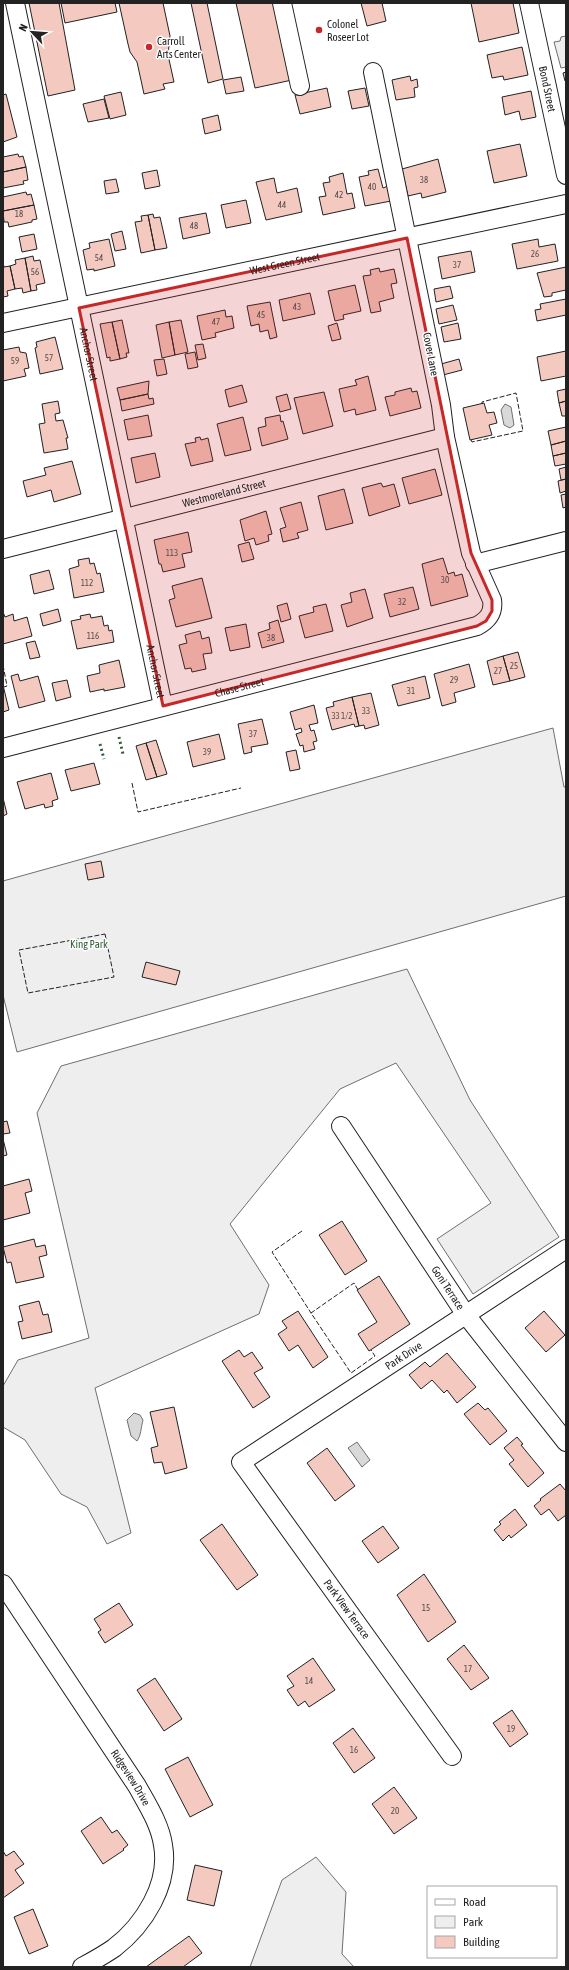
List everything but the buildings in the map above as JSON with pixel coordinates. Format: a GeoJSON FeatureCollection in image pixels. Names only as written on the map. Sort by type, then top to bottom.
{"type":"FeatureCollection","features":[{"type":"Feature","properties":{"kind":"street","name":"Anchor Street"},"geometry":{"type":"LineString","coordinates":[[15,3],[162,706]]}},
{"type":"Feature","properties":{"kind":"street"},"geometry":{"type":"LineString","coordinates":[[282,3],[300,86]]}},
{"type":"Feature","properties":{"kind":"street","name":"Bond Street"},"geometry":{"type":"LineString","coordinates":[[529,3],[566,175]]}},
{"type":"Feature","properties":{"kind":"street","name":"Cover Lane"},"geometry":{"type":"LineString","coordinates":[[373,72],[441,406],[445,437],[471,553],[492,600],[493,606],[486,621],[477,626]]}},
{"type":"Feature","properties":{"kind":"street","name":"West Green Street"},"geometry":{"type":"LineString","coordinates":[[3,323],[566,204]]}},
{"type":"Feature","properties":{"kind":"street","name":"Westmoreland Street"},"geometry":{"type":"LineString","coordinates":[[3,548],[445,437]]}},
{"type":"Feature","properties":{"kind":"street"},"geometry":{"type":"LineString","coordinates":[[475,564],[566,541]]}},
{"type":"Feature","properties":{"kind":"street","name":"Chase Street"},"geometry":{"type":"LineString","coordinates":[[3,748],[477,626]]}},
{"type":"Feature","properties":{"kind":"street","name":"Goni Terrace"},"geometry":{"type":"LineString","coordinates":[[341,1126],[466,1315],[566,1442]]}},
{"type":"Feature","properties":{"kind":"street","name":"Park Drive"},"geometry":{"type":"LineString","coordinates":[[241,1462],[566,1249]]}},
{"type":"Feature","properties":{"kind":"street","name":"Park View Terrace"},"geometry":{"type":"LineString","coordinates":[[241,1462],[452,1756]]}},
{"type":"Feature","properties":{"kind":"street","name":"Ridgeview Drive"},"geometry":{"type":"LineString","coordinates":[[3,1584],[137,1786],[155,1819],[163,1844],[164,1863],[160,1883],[152,1904],[129,1934],[113,1948],[82,1967]]}},
{"type":"Feature","properties":{"kind":"highlighted area"},"geometry":{"type":"Polygon","coordinates":[[[407,238],[471,553],[492,600],[492,611],[486,621],[477,626],[163,706],[79,308],[407,238]]]}},
{"type":"Feature","properties":{"kind":"green space"},"geometry":{"type":"Polygon","coordinates":[[[566,36],[566,67],[561,68],[554,42],[560,41],[561,37],[566,36]]]}},
{"type":"Feature","properties":{"kind":"green space","name":"King Park"},"geometry":{"type":"Polygon","coordinates":[[[553,728],[564,787],[566,787],[566,896],[17,1052],[3,995],[3,881],[553,728]]]}},
{"type":"Feature","properties":{"kind":"green space"},"geometry":{"type":"Polygon","coordinates":[[[407,969],[470,1100],[559,1237],[473,1294],[437,1239],[491,1203],[396,1063],[340,1089],[230,1224],[269,1285],[259,1314],[95,1388],[131,1533],[107,1544],[87,1507],[61,1494],[25,1440],[3,1427],[3,1386],[18,1360],[89,1338],[37,1113],[61,1066],[407,969]]]}},
{"type":"Feature","properties":{"kind":"green space"},"geometry":{"type":"Polygon","coordinates":[[[316,1857],[346,1892],[342,1954],[354,1967],[250,1967],[282,1880],[316,1857]]]}},
{"type":"Feature","properties":{"kind":"shaded area"},"geometry":{"type":"Polygon","coordinates":[[[505,404],[511,407],[514,425],[510,428],[504,425],[501,410],[505,404]]]}},
{"type":"Feature","properties":{"kind":"shaded area"},"geometry":{"type":"Polygon","coordinates":[[[134,1413],[140,1415],[143,1420],[137,1441],[131,1436],[127,1420],[134,1413]]]}},
{"type":"Feature","properties":{"kind":"shaded area"},"geometry":{"type":"Polygon","coordinates":[[[357,1442],[370,1460],[362,1467],[348,1448],[357,1442]]]}},
{"type":"Feature","properties":{"kind":"hedge"},"geometry":{"type":"LineString","coordinates":[[119,737],[123,754]]}},
{"type":"Feature","properties":{"kind":"hedge"},"geometry":{"type":"LineString","coordinates":[[100,744],[104,759]]}},
{"type":"Feature","properties":{"kind":"fence"},"geometry":{"type":"LineString","coordinates":[[471,440],[472,442],[523,431],[516,393],[482,402],[482,404]]}},
{"type":"Feature","properties":{"kind":"fence"},"geometry":{"type":"LineString","coordinates":[[3,665],[7,686],[4,687]]}},
{"type":"Feature","properties":{"kind":"fence"},"geometry":{"type":"LineString","coordinates":[[132,783],[138,812],[241,788]]}},
{"type":"Feature","properties":{"kind":"fence"},"geometry":{"type":"LineString","coordinates":[[105,934],[114,977],[28,993],[19,950],[105,934]]}},
{"type":"Feature","properties":{"kind":"fence"},"geometry":{"type":"LineString","coordinates":[[302,1231],[272,1252],[311,1313]]}},
{"type":"Feature","properties":{"kind":"fence"},"geometry":{"type":"LineString","coordinates":[[358,1290],[354,1283],[311,1313],[351,1373],[375,1356],[371,1350]]}},
{"type":"Feature","properties":{"kind":"place","name":"Colonel Roseer Lot"},"geometry":{"type":"Point","coordinates":[319,30]}},
{"type":"Feature","properties":{"kind":"place","name":"Carroll Arts Center"},"geometry":{"type":"Point","coordinates":[149,47]}}]}
